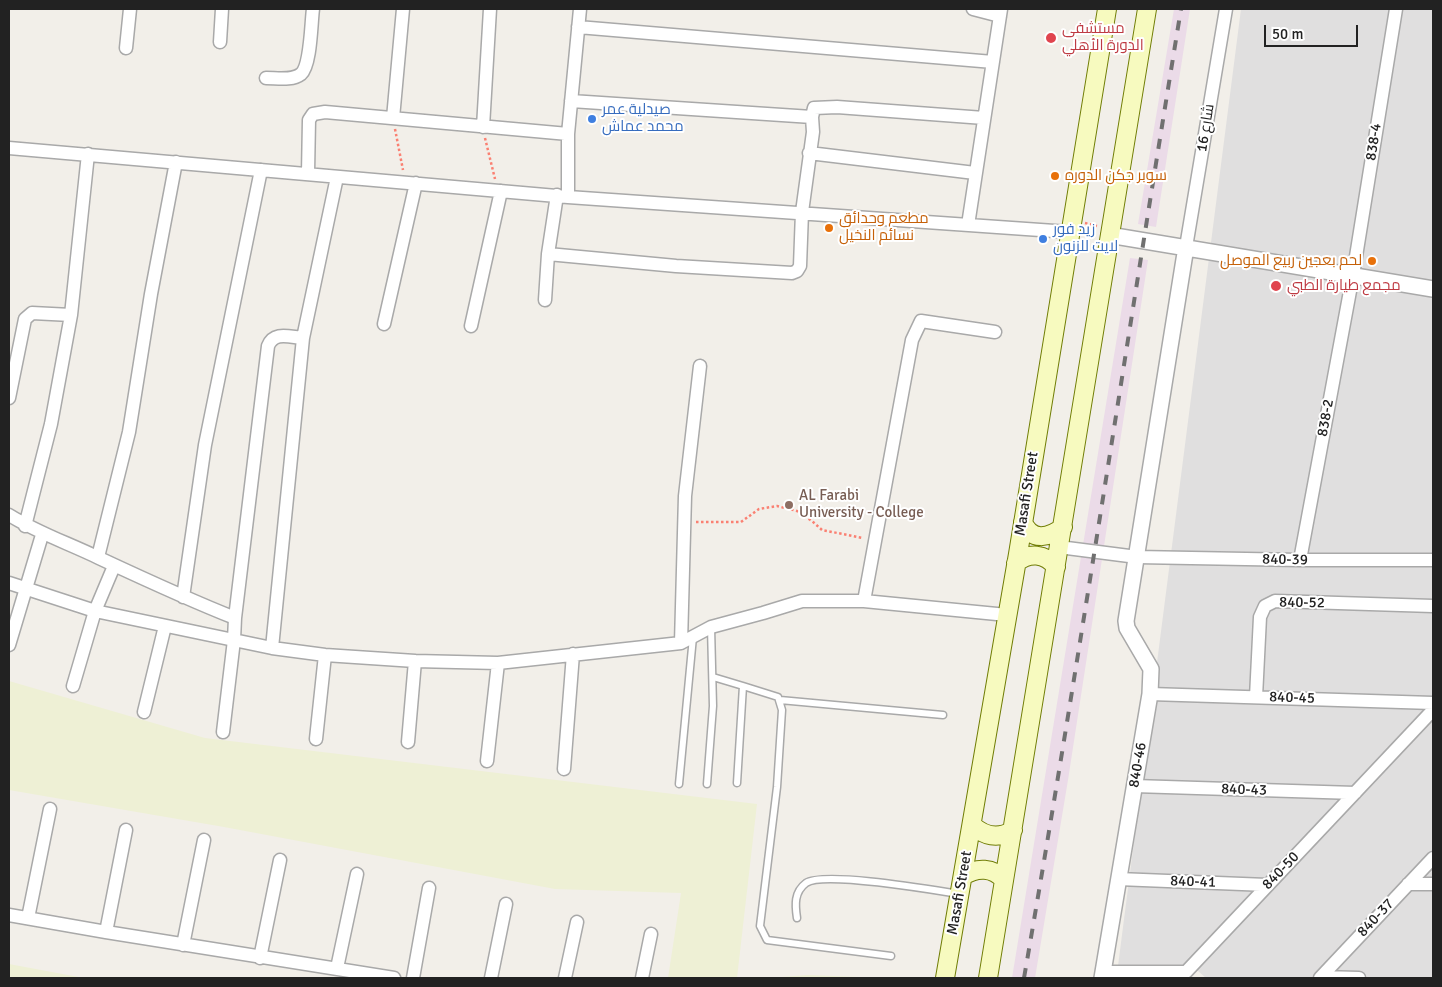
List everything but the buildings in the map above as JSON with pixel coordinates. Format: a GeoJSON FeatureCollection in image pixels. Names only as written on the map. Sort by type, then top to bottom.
{"type":"FeatureCollection","features":[{"type":"Feature","properties":{"kind":"main road","name":"Masafi Street"},"geometry":{"type":"LineString","coordinates":[[945,978],[1023,522],[1107,9]]}},
{"type":"Feature","properties":{"kind":"main road"},"geometry":{"type":"LineString","coordinates":[[988,978],[1147,9]]}},
{"type":"Feature","properties":{"kind":"main road"},"geometry":{"type":"LineString","coordinates":[[1023,522],[1028,531],[1043,537],[1054,534],[1063,527]]}},
{"type":"Feature","properties":{"kind":"main road"},"geometry":{"type":"LineString","coordinates":[[1016,563],[1023,557],[1035,555],[1051,560],[1056,567]]}},
{"type":"Feature","properties":{"kind":"main road"},"geometry":{"type":"LineString","coordinates":[[972,825],[978,831],[994,836],[1013,830]]}},
{"type":"Feature","properties":{"kind":"main road"},"geometry":{"type":"LineString","coordinates":[[963,876],[971,871],[987,870],[995,872],[1004,880]]}},
{"type":"Feature","properties":{"kind":"street"},"geometry":{"type":"LineString","coordinates":[[126,48],[130,9]]}},
{"type":"Feature","properties":{"kind":"street"},"geometry":{"type":"LineString","coordinates":[[220,42],[222,9]]}},
{"type":"Feature","properties":{"kind":"street"},"geometry":{"type":"LineString","coordinates":[[266,78],[292,78],[301,74],[306,66],[313,9]]}},
{"type":"Feature","properties":{"kind":"street"},"geometry":{"type":"LineString","coordinates":[[393,118],[403,9]]}},
{"type":"Feature","properties":{"kind":"street"},"geometry":{"type":"LineString","coordinates":[[483,127],[490,9]]}},
{"type":"Feature","properties":{"kind":"street"},"geometry":{"type":"LineString","coordinates":[[546,300],[548,254],[563,196],[580,9]]}},
{"type":"Feature","properties":{"kind":"street"},"geometry":{"type":"LineString","coordinates":[[968,225],[1001,12],[973,9]]}},
{"type":"Feature","properties":{"kind":"street","name":"شارع 16"},"geometry":{"type":"LineString","coordinates":[[1186,247],[1226,9]]}},
{"type":"Feature","properties":{"kind":"street","name":"838-4"},"geometry":{"type":"LineString","coordinates":[[1353,275],[1396,9]]}},
{"type":"Feature","properties":{"kind":"street"},"geometry":{"type":"LineString","coordinates":[[578,27],[993,62]]}},
{"type":"Feature","properties":{"kind":"street"},"geometry":{"type":"LineString","coordinates":[[571,101],[812,117]]}},
{"type":"Feature","properties":{"kind":"street"},"geometry":{"type":"LineString","coordinates":[[548,254],[676,266],[797,272],[800,266],[802,212],[813,132],[812,117],[814,108],[837,107],[984,118]]}},
{"type":"Feature","properties":{"kind":"street"},"geometry":{"type":"LineString","coordinates":[[308,174],[309,120],[313,114],[325,112],[568,134]]}},
{"type":"Feature","properties":{"kind":"street"},"geometry":{"type":"LineString","coordinates":[[9,148],[563,196],[968,225],[1070,226]]}},
{"type":"Feature","properties":{"kind":"street"},"geometry":{"type":"LineString","coordinates":[[809,153],[975,174]]}},
{"type":"Feature","properties":{"kind":"street"},"geometry":{"type":"LineString","coordinates":[[25,526],[51,424],[71,315],[88,154]]}},
{"type":"Feature","properties":{"kind":"street"},"geometry":{"type":"LineString","coordinates":[[98,558],[129,432],[151,294],[176,162]]}},
{"type":"Feature","properties":{"kind":"street"},"geometry":{"type":"LineString","coordinates":[[183,597],[205,445],[261,170]]}},
{"type":"Feature","properties":{"kind":"street"},"geometry":{"type":"LineString","coordinates":[[272,648],[303,338],[337,177]]}},
{"type":"Feature","properties":{"kind":"street"},"geometry":{"type":"LineString","coordinates":[[384,324],[411,183]]}},
{"type":"Feature","properties":{"kind":"street"},"geometry":{"type":"LineString","coordinates":[[471,326],[499,191]]}},
{"type":"Feature","properties":{"kind":"street"},"geometry":{"type":"LineString","coordinates":[[1110,232],[1186,247],[1433,289]]}},
{"type":"Feature","properties":{"kind":"street","name":"840-46"},"geometry":{"type":"LineString","coordinates":[[1103,975],[1150,694],[1151,669],[1127,628],[1126,621],[1186,247]]}},
{"type":"Feature","properties":{"kind":"street","name":"838-2"},"geometry":{"type":"LineString","coordinates":[[1300,560],[1353,275]]}},
{"type":"Feature","properties":{"kind":"street"},"geometry":{"type":"LineString","coordinates":[[9,398],[28,314],[71,315]]}},
{"type":"Feature","properties":{"kind":"street"},"geometry":{"type":"LineString","coordinates":[[864,601],[912,340],[921,321],[995,332]]}},
{"type":"Feature","properties":{"kind":"street"},"geometry":{"type":"LineString","coordinates":[[223,732],[268,346],[276,336],[303,338]]}},
{"type":"Feature","properties":{"kind":"street"},"geometry":{"type":"LineString","coordinates":[[680,643],[685,496],[700,366]]}},
{"type":"Feature","properties":{"kind":"street"},"geometry":{"type":"LineString","coordinates":[[9,515],[25,526],[42,534],[235,618]]}},
{"type":"Feature","properties":{"kind":"street"},"geometry":{"type":"LineString","coordinates":[[9,645],[42,534]]}},
{"type":"Feature","properties":{"kind":"street","name":"840-39"},"geometry":{"type":"LineString","coordinates":[[1059,547],[1137,557],[1433,560]]}},
{"type":"Feature","properties":{"kind":"street"},"geometry":{"type":"LineString","coordinates":[[72,686],[95,610],[114,566]]}},
{"type":"Feature","properties":{"kind":"street"},"geometry":{"type":"LineString","coordinates":[[9,582],[95,610],[272,648],[325,655],[415,661],[498,663],[680,643],[711,627],[802,601],[864,601],[1007,615]]}},
{"type":"Feature","properties":{"kind":"street","name":"840-52"},"geometry":{"type":"LineString","coordinates":[[1256,697],[1260,617],[1265,606],[1275,601],[1433,606]]}},
{"type":"Feature","properties":{"kind":"street"},"geometry":{"type":"LineString","coordinates":[[144,712],[165,626]]}},
{"type":"Feature","properties":{"kind":"street"},"geometry":{"type":"LineString","coordinates":[[564,769],[573,654]]}},
{"type":"Feature","properties":{"kind":"street"},"geometry":{"type":"LineString","coordinates":[[316,740],[325,655]]}},
{"type":"Feature","properties":{"kind":"street"},"geometry":{"type":"LineString","coordinates":[[408,742],[415,661]]}},
{"type":"Feature","properties":{"kind":"street"},"geometry":{"type":"LineString","coordinates":[[487,762],[498,663]]}},
{"type":"Feature","properties":{"kind":"street","name":"840-45"},"geometry":{"type":"LineString","coordinates":[[1150,694],[1433,703]]}},
{"type":"Feature","properties":{"kind":"street","name":"840-50"},"geometry":{"type":"LineString","coordinates":[[1103,975],[1190,975],[1268,885],[1433,710]]}},
{"type":"Feature","properties":{"kind":"street","name":"840-43"},"geometry":{"type":"LineString","coordinates":[[1134,786],[1355,794]]}},
{"type":"Feature","properties":{"kind":"street"},"geometry":{"type":"LineString","coordinates":[[28,918],[50,809]]}},
{"type":"Feature","properties":{"kind":"street"},"geometry":{"type":"LineString","coordinates":[[106,932],[126,830]]}},
{"type":"Feature","properties":{"kind":"street"},"geometry":{"type":"LineString","coordinates":[[183,945],[204,840]]}},
{"type":"Feature","properties":{"kind":"street","name":"840-37"},"geometry":{"type":"LineString","coordinates":[[1320,977],[1433,858]]}},
{"type":"Feature","properties":{"kind":"street"},"geometry":{"type":"LineString","coordinates":[[260,958],[280,860]]}},
{"type":"Feature","properties":{"kind":"street"},"geometry":{"type":"LineString","coordinates":[[337,968],[357,874]]}},
{"type":"Feature","properties":{"kind":"street","name":"840-41"},"geometry":{"type":"LineString","coordinates":[[1118,879],[1268,885]]}},
{"type":"Feature","properties":{"kind":"street"},"geometry":{"type":"LineString","coordinates":[[1408,884],[1433,884]]}},
{"type":"Feature","properties":{"kind":"street"},"geometry":{"type":"LineString","coordinates":[[413,978],[430,888]]}},
{"type":"Feature","properties":{"kind":"street"},"geometry":{"type":"LineString","coordinates":[[491,978],[506,904]]}},
{"type":"Feature","properties":{"kind":"street"},"geometry":{"type":"LineString","coordinates":[[9,915],[260,958],[394,978]]}},
{"type":"Feature","properties":{"kind":"street"},"geometry":{"type":"LineString","coordinates":[[565,978],[577,922]]}},
{"type":"Feature","properties":{"kind":"street"},"geometry":{"type":"LineString","coordinates":[[642,978],[651,934]]}},
{"type":"Feature","properties":{"kind":"street"},"geometry":{"type":"LineString","coordinates":[[1320,977],[1359,978]]}},
{"type":"Feature","properties":{"kind":"lane"},"geometry":{"type":"LineString","coordinates":[[707,784],[713,677],[711,627]]}},
{"type":"Feature","properties":{"kind":"lane"},"geometry":{"type":"LineString","coordinates":[[679,784],[693,637]]}},
{"type":"Feature","properties":{"kind":"lane"},"geometry":{"type":"LineString","coordinates":[[713,677],[778,697],[780,700],[943,714]]}},
{"type":"Feature","properties":{"kind":"lane"},"geometry":{"type":"LineString","coordinates":[[737,783],[743,686]]}},
{"type":"Feature","properties":{"kind":"lane"},"geometry":{"type":"LineString","coordinates":[[780,700],[782,710],[777,787],[760,926],[762,932],[768,940],[891,956]]}},
{"type":"Feature","properties":{"kind":"lane"},"geometry":{"type":"LineString","coordinates":[[797,918],[795,905],[800,889],[807,882],[816,880],[856,880],[906,885],[960,894]]}},
{"type":"Feature","properties":{"kind":"path"},"geometry":{"type":"LineString","coordinates":[[393,118],[411,183]]}},
{"type":"Feature","properties":{"kind":"path"},"geometry":{"type":"LineString","coordinates":[[483,127],[499,191]]}},
{"type":"Feature","properties":{"kind":"path"},"geometry":{"type":"LineString","coordinates":[[1070,226],[1110,232]]}},
{"type":"Feature","properties":{"kind":"path"},"geometry":{"type":"LineString","coordinates":[[684,522],[741,522],[759,509],[777,506],[797,511],[822,530],[874,541]]}},
{"type":"Feature","properties":{"kind":"shaded area"},"geometry":{"type":"Polygon","coordinates":[[[1174,9],[1190,9],[1156,227],[1138,224],[1174,9]]]}},
{"type":"Feature","properties":{"kind":"shaded area"},"geometry":{"type":"Polygon","coordinates":[[[1241,9],[1433,9],[1433,978],[1206,978],[1198,971],[1118,966],[1241,9]]]}},
{"type":"Feature","properties":{"kind":"shaded area"},"geometry":{"type":"Polygon","coordinates":[[[1130,258],[1148,260],[1068,780],[1035,978],[1012,978],[1130,258]]]}},
{"type":"Feature","properties":{"kind":"green space"},"geometry":{"type":"Polygon","coordinates":[[[9,681],[205,738],[757,804],[737,978],[668,978],[681,893],[555,889],[224,827],[9,790],[9,681]]]}},
{"type":"Feature","properties":{"kind":"green space"},"geometry":{"type":"Polygon","coordinates":[[[9,964],[84,978],[9,978],[9,964]]]}},
{"type":"Feature","properties":{"kind":"green space"},"geometry":{"type":"Polygon","coordinates":[[[808,975],[884,978],[768,978],[808,975]]]}},
{"type":"Feature","properties":{"kind":"railway"},"geometry":{"type":"LineString","coordinates":[[1024,978],[1065,736],[1181,9]]}},
{"type":"Feature","properties":{"kind":"place","name":"مستشفى الدورة الأهلي"},"geometry":{"type":"Point","coordinates":[1051,38]}},
{"type":"Feature","properties":{"kind":"place","name":"صيدلية عمر محمد عماش"},"geometry":{"type":"Point","coordinates":[592,119]}},
{"type":"Feature","properties":{"kind":"place","name":"سوبر جكن الدوره"},"geometry":{"type":"Point","coordinates":[1055,176]}},
{"type":"Feature","properties":{"kind":"place","name":"مطعم وحدائق نسائم النخيل"},"geometry":{"type":"Point","coordinates":[829,228]}},
{"type":"Feature","properties":{"kind":"place","name":"زيد فور لايت للزنون"},"geometry":{"type":"Point","coordinates":[1043,239]}},
{"type":"Feature","properties":{"kind":"place","name":"لحم بعجين ربيع الموصل"},"geometry":{"type":"Point","coordinates":[1372,261]}},
{"type":"Feature","properties":{"kind":"place","name":"مجمع طيارة الطبي"},"geometry":{"type":"Point","coordinates":[1276,286]}},
{"type":"Feature","properties":{"kind":"place","name":"AL Farabi University - College"},"geometry":{"type":"Point","coordinates":[789,505]}}]}
